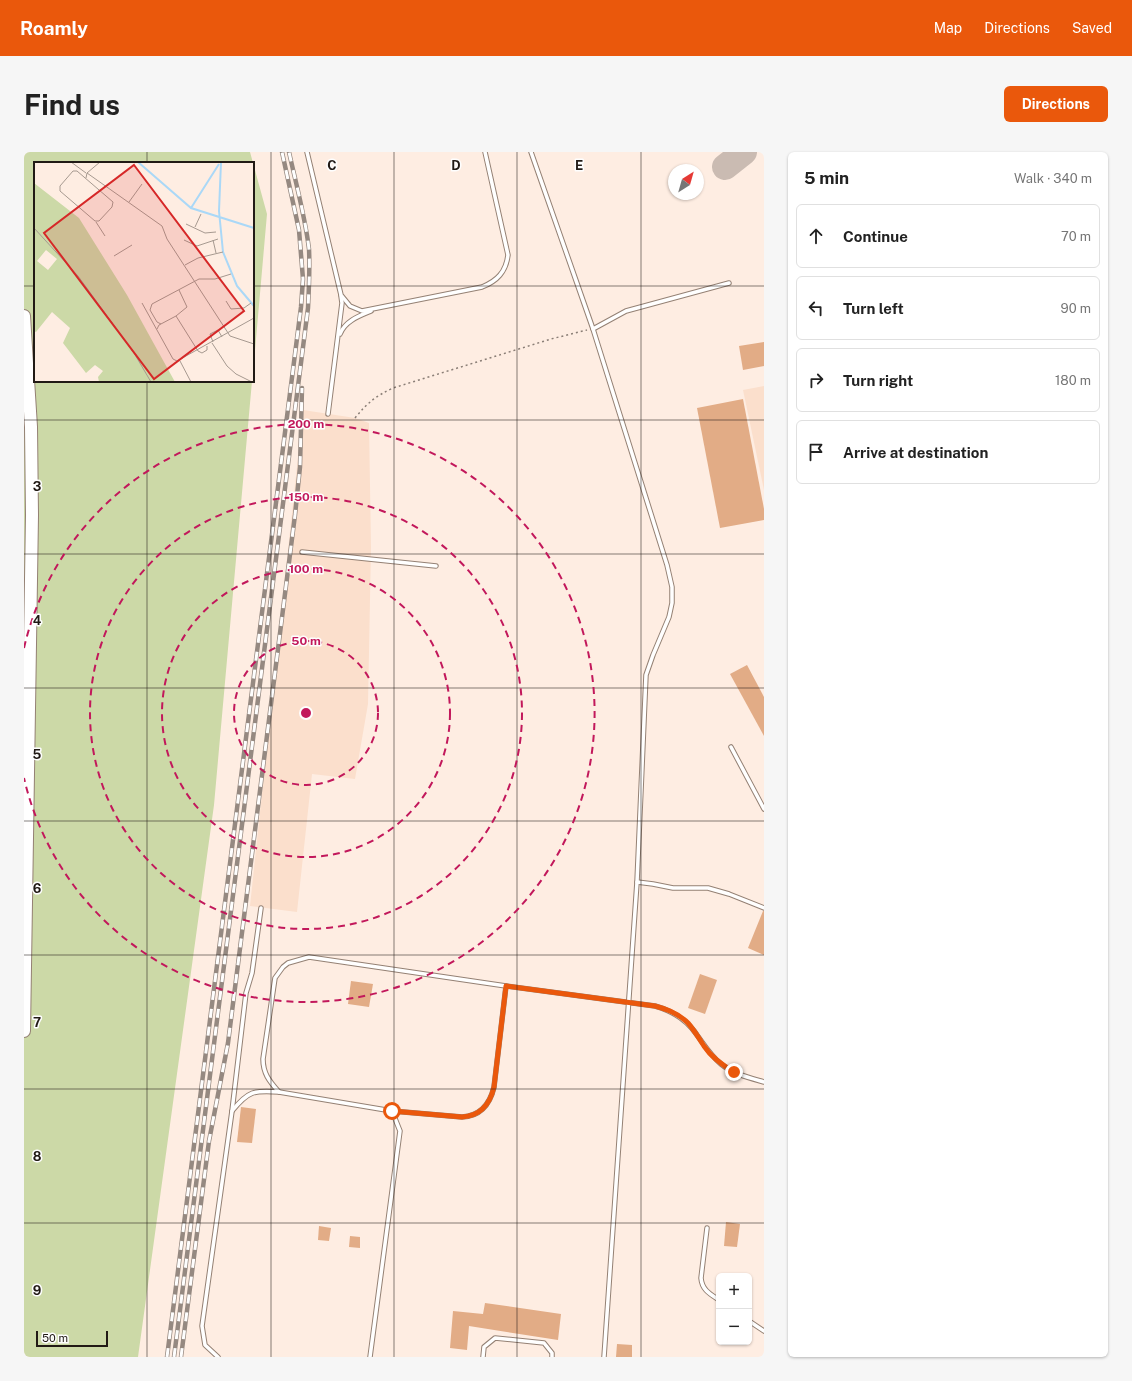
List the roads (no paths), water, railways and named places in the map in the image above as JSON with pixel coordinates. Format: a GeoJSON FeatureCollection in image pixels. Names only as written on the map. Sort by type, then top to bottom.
{"type":"FeatureCollection","features":[{"type":"Feature","properties":{"kind":"main road"},"geometry":{"type":"LineString","coordinates":[[24,316],[31,420],[32,515],[24,1031]]}},
{"type":"Feature","properties":{"kind":"lane"},"geometry":{"type":"LineString","coordinates":[[307,152],[342,303],[328,414]]}},
{"type":"Feature","properties":{"kind":"lane"},"geometry":{"type":"LineString","coordinates":[[338,339],[341,330],[356,317],[376,310],[482,287],[495,280],[502,273],[507,262],[508,255],[485,152]]}},
{"type":"Feature","properties":{"kind":"lane"},"geometry":{"type":"LineString","coordinates":[[532,152],[593,329],[667,565],[672,587],[672,603],[669,617],[646,676],[636,882],[604,1357]]}},
{"type":"Feature","properties":{"kind":"lane"},"geometry":{"type":"LineString","coordinates":[[593,329],[626,311],[729,283]]}},
{"type":"Feature","properties":{"kind":"lane"},"geometry":{"type":"LineString","coordinates":[[341,295],[350,306],[355,309],[362,311],[376,310]]}},
{"type":"Feature","properties":{"kind":"lane"},"geometry":{"type":"LineString","coordinates":[[302,552],[436,566]]}},
{"type":"Feature","properties":{"kind":"lane"},"geometry":{"type":"LineString","coordinates":[[731,747],[764,809]]}},
{"type":"Feature","properties":{"kind":"lane"},"geometry":{"type":"LineString","coordinates":[[636,882],[673,888],[708,888],[729,894],[764,908]]}},
{"type":"Feature","properties":{"kind":"lane"},"geometry":{"type":"LineString","coordinates":[[218,1357],[205,1345],[202,1326],[232,1111],[246,993],[252,973],[261,908]]}},
{"type":"Feature","properties":{"kind":"lane"},"geometry":{"type":"LineString","coordinates":[[279,1092],[268,1080],[263,1067],[263,1058],[275,978],[288,963],[309,957],[655,1006],[671,1011],[688,1023],[712,1056],[722,1066],[764,1082]]}},
{"type":"Feature","properties":{"kind":"lane"},"geometry":{"type":"LineString","coordinates":[[232,1111],[242,1098],[255,1091],[279,1092],[392,1111],[462,1117],[473,1115],[485,1107],[492,1096],[506,986]]}},
{"type":"Feature","properties":{"kind":"lane"},"geometry":{"type":"LineString","coordinates":[[370,1357],[400,1131],[392,1111]]}},
{"type":"Feature","properties":{"kind":"lane"},"geometry":{"type":"LineString","coordinates":[[707,1228],[701,1278],[702,1284],[706,1290],[716,1298]]}},
{"type":"Feature","properties":{"kind":"lane"},"geometry":{"type":"LineString","coordinates":[[752,1323],[764,1331]]}},
{"type":"Feature","properties":{"kind":"lane"},"geometry":{"type":"LineString","coordinates":[[483,1357],[484,1347],[495,1338],[544,1343],[552,1353],[552,1357]]}},
{"type":"Feature","properties":{"kind":"railway"},"geometry":{"type":"LineString","coordinates":[[167,1357],[301,307],[303,279],[299,230],[282,152]]}},
{"type":"Feature","properties":{"kind":"railway"},"geometry":{"type":"LineString","coordinates":[[174,1357],[308,308],[309,249],[303,212],[289,152]]}},
{"type":"Feature","properties":{"kind":"railway"},"geometry":{"type":"LineString","coordinates":[[181,1357],[209,1141],[228,1043],[295,515],[300,467],[302,388]]}}]}
